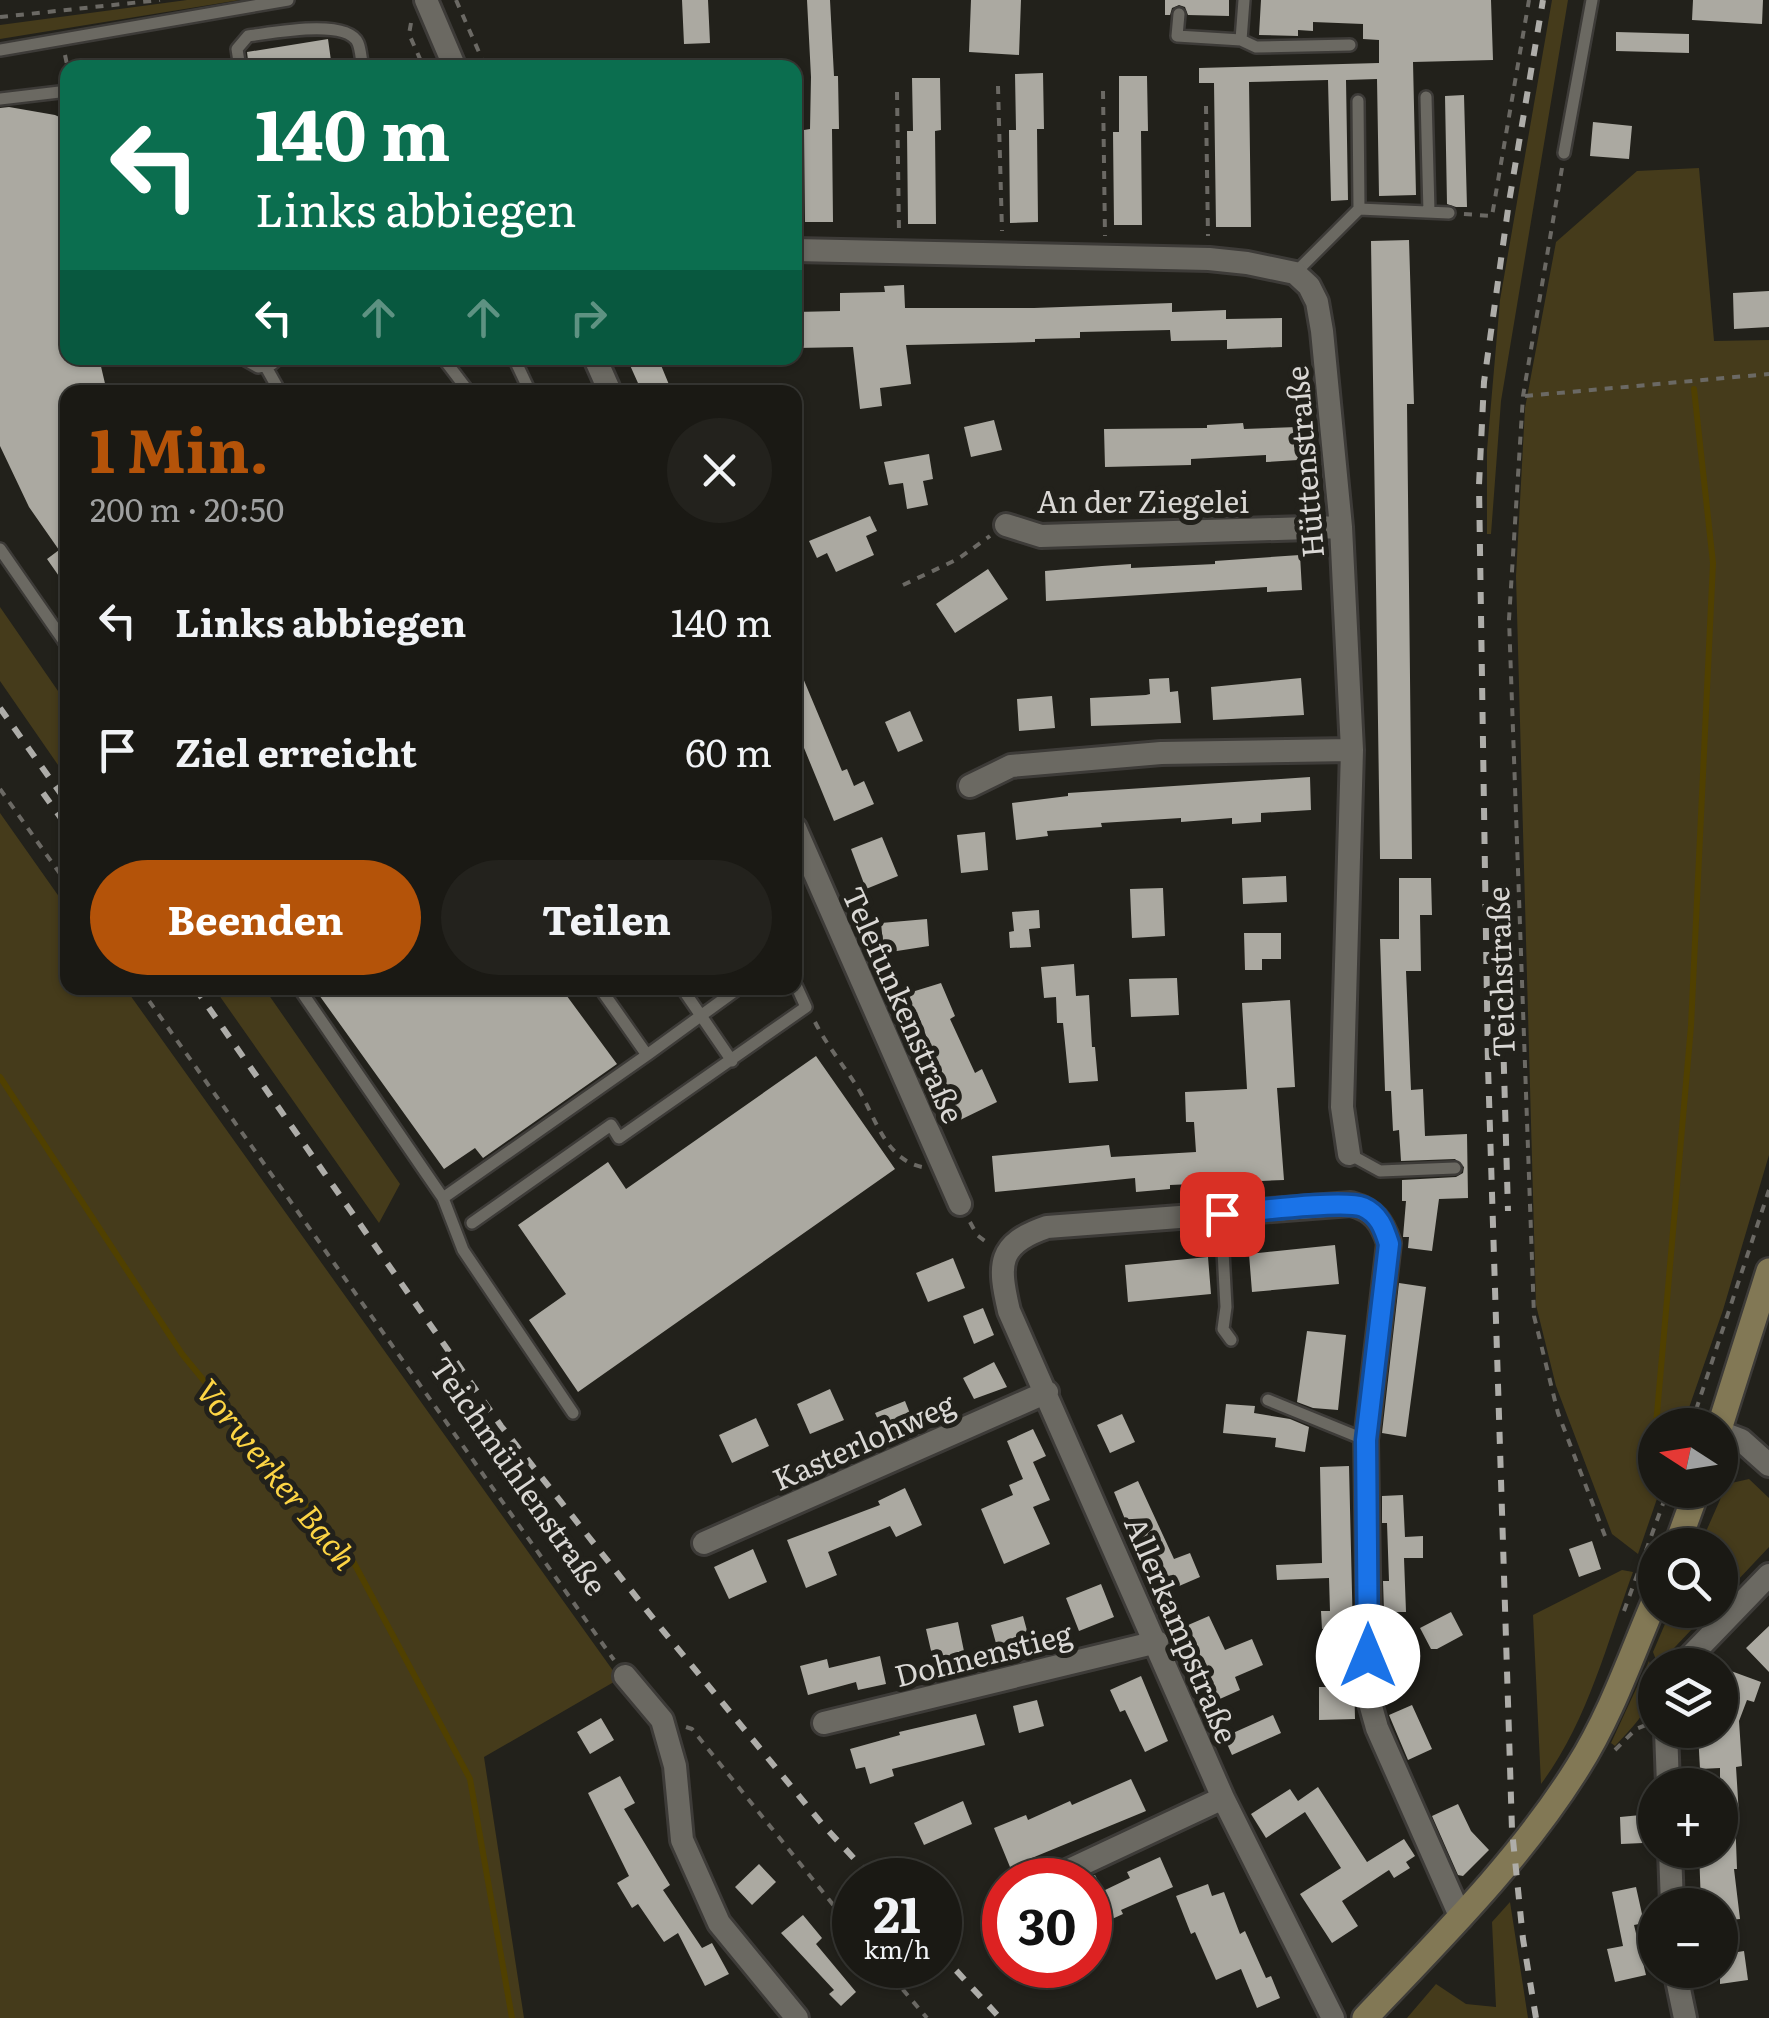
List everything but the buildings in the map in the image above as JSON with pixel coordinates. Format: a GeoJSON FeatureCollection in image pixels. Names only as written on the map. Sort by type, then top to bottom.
{"type":"FeatureCollection","features":[{"type":"Feature","properties":{"kind":"main road"},"geometry":{"type":"LineString","coordinates":[[1727,1408],[1769,1271]]}},
{"type":"Feature","properties":{"kind":"main road"},"geometry":{"type":"LineString","coordinates":[[1365,2018],[1461,1918],[1578,1767],[1610,1706],[1643,1628]]}},
{"type":"Feature","properties":{"kind":"street"},"geometry":{"type":"LineString","coordinates":[[419,9],[450,60]]}},
{"type":"Feature","properties":{"kind":"street"},"geometry":{"type":"LineString","coordinates":[[802,250],[1208,259],[1295,273]]}},
{"type":"Feature","properties":{"kind":"street","name":"Hüttenstraße"},"geometry":{"type":"LineString","coordinates":[[1295,273],[1309,286],[1317,302],[1341,527],[1352,750],[1342,1107],[1349,1154]]}},
{"type":"Feature","properties":{"kind":"street","name":"An der Ziegelei"},"geometry":{"type":"LineString","coordinates":[[1006,525],[1041,536],[1341,527]]}},
{"type":"Feature","properties":{"kind":"street"},"geometry":{"type":"LineString","coordinates":[[970,786],[1011,766],[1161,754],[1352,750]]}},
{"type":"Feature","properties":{"kind":"street","name":"Telefunkenstraße"},"geometry":{"type":"LineString","coordinates":[[802,844],[960,1204]]}},
{"type":"Feature","properties":{"kind":"street"},"geometry":{"type":"LineString","coordinates":[[1005,1256],[1020,1236],[1047,1228],[1351,1204],[1374,1214],[1383,1225],[1389,1244],[1366,1440],[1370,1703],[1377,1728],[1461,1918]]}},
{"type":"Feature","properties":{"kind":"street","name":"Allerkampstraße"},"geometry":{"type":"LineString","coordinates":[[1005,1256],[1002,1278],[1009,1311],[1223,1798],[1332,2018]]}},
{"type":"Feature","properties":{"kind":"street","name":"Kasterlohweg"},"geometry":{"type":"LineString","coordinates":[[704,1543],[1046,1392]]}},
{"type":"Feature","properties":{"kind":"street"},"geometry":{"type":"LineString","coordinates":[[1738,1438],[1769,1465]]}},
{"type":"Feature","properties":{"kind":"street"},"geometry":{"type":"LineString","coordinates":[[1698,1648],[1769,1575]]}},
{"type":"Feature","properties":{"kind":"street","name":"Dohnenstieg"},"geometry":{"type":"LineString","coordinates":[[824,1723],[1156,1642]]}},
{"type":"Feature","properties":{"kind":"street"},"geometry":{"type":"LineString","coordinates":[[625,1676],[662,1720],[675,1766],[682,1840],[719,1923],[797,2018]]}},
{"type":"Feature","properties":{"kind":"street"},"geometry":{"type":"LineString","coordinates":[[1095,1858],[1223,1798]]}},
{"type":"Feature","properties":{"kind":"street"},"geometry":{"type":"LineString","coordinates":[[1678,1988],[1685,2018]]}},
{"type":"Feature","properties":{"kind":"lane"},"geometry":{"type":"LineString","coordinates":[[0,50],[288,0]]}},
{"type":"Feature","properties":{"kind":"lane"},"geometry":{"type":"LineString","coordinates":[[1241,40],[1244,0]]}},
{"type":"Feature","properties":{"kind":"lane"},"geometry":{"type":"LineString","coordinates":[[1564,154],[1592,0]]}},
{"type":"Feature","properties":{"kind":"lane"},"geometry":{"type":"LineString","coordinates":[[1179,14],[1177,36],[1241,40],[1256,47],[1350,45]]}},
{"type":"Feature","properties":{"kind":"lane"},"geometry":{"type":"LineString","coordinates":[[239,60],[237,49],[248,36],[323,28],[345,30],[358,41],[361,60]]}},
{"type":"Feature","properties":{"kind":"lane"},"geometry":{"type":"LineString","coordinates":[[0,99],[60,91]]}},
{"type":"Feature","properties":{"kind":"lane"},"geometry":{"type":"LineString","coordinates":[[1426,97],[1429,212]]}},
{"type":"Feature","properties":{"kind":"lane"},"geometry":{"type":"LineString","coordinates":[[1295,273],[1359,209],[1358,101]]}},
{"type":"Feature","properties":{"kind":"lane"},"geometry":{"type":"LineString","coordinates":[[1359,209],[1449,213]]}},
{"type":"Feature","properties":{"kind":"lane"},"geometry":{"type":"LineString","coordinates":[[250,365],[269,365]]}},
{"type":"Feature","properties":{"kind":"lane"},"geometry":{"type":"LineString","coordinates":[[448,365],[464,385]]}},
{"type":"Feature","properties":{"kind":"lane"},"geometry":{"type":"LineString","coordinates":[[266,367],[276,385]]}},
{"type":"Feature","properties":{"kind":"lane"},"geometry":{"type":"LineString","coordinates":[[0,548],[60,636]]}},
{"type":"Feature","properties":{"kind":"lane"},"geometry":{"type":"LineString","coordinates":[[304,995],[442,1198],[462,1250],[573,1413]]}},
{"type":"Feature","properties":{"kind":"lane"},"geometry":{"type":"LineString","coordinates":[[605,995],[647,1055]]}},
{"type":"Feature","properties":{"kind":"lane"},"geometry":{"type":"LineString","coordinates":[[687,995],[732,1061]]}},
{"type":"Feature","properties":{"kind":"lane"},"geometry":{"type":"LineString","coordinates":[[442,1198],[728,995]]}},
{"type":"Feature","properties":{"kind":"lane"},"geometry":{"type":"LineString","coordinates":[[472,1223],[611,1125],[619,1138],[732,1061],[806,1007],[800,995]]}},
{"type":"Feature","properties":{"kind":"lane"},"geometry":{"type":"LineString","coordinates":[[1349,1154],[1380,1171],[1455,1168]]}},
{"type":"Feature","properties":{"kind":"lane"},"geometry":{"type":"LineString","coordinates":[[1222,1214],[1226,1307],[1222,1329],[1231,1340]]}},
{"type":"Feature","properties":{"kind":"lane"},"geometry":{"type":"LineString","coordinates":[[1268,1400],[1366,1440]]}},
{"type":"Feature","properties":{"kind":"path"},"geometry":{"type":"LineString","coordinates":[[0,16],[160,0]]}},
{"type":"Feature","properties":{"kind":"path"},"geometry":{"type":"LineString","coordinates":[[456,0],[482,60]]}},
{"type":"Feature","properties":{"kind":"path"},"geometry":{"type":"LineString","coordinates":[[1449,213],[1492,216],[1529,0]]}},
{"type":"Feature","properties":{"kind":"path"},"geometry":{"type":"LineString","coordinates":[[419,9],[409,34],[420,60]]}},
{"type":"Feature","properties":{"kind":"path"},"geometry":{"type":"LineString","coordinates":[[998,86],[1002,256]]}},
{"type":"Feature","properties":{"kind":"path"},"geometry":{"type":"LineString","coordinates":[[1103,91],[1106,257]]}},
{"type":"Feature","properties":{"kind":"path"},"geometry":{"type":"LineString","coordinates":[[897,92],[900,252]]}},
{"type":"Feature","properties":{"kind":"path"},"geometry":{"type":"LineString","coordinates":[[1206,106],[1208,259]]}},
{"type":"Feature","properties":{"kind":"path","name":"Teichstraße"},"geometry":{"type":"LineString","coordinates":[[1564,154],[1524,396],[1510,618],[1534,1316],[1558,1413],[1605,1536]]}},
{"type":"Feature","properties":{"kind":"path"},"geometry":{"type":"LineString","coordinates":[[1524,396],[1769,374]]}},
{"type":"Feature","properties":{"kind":"path"},"geometry":{"type":"LineString","coordinates":[[903,585],[958,560],[1006,525]]}},
{"type":"Feature","properties":{"kind":"path"},"geometry":{"type":"LineString","coordinates":[[0,789],[60,874]]}},
{"type":"Feature","properties":{"kind":"path","name":"Teichmühlenstraße"},"geometry":{"type":"LineString","coordinates":[[145,995],[625,1676]]}},
{"type":"Feature","properties":{"kind":"path"},"geometry":{"type":"LineString","coordinates":[[806,1007],[830,1050],[856,1084],[887,1144],[913,1165],[947,1172]]}},
{"type":"Feature","properties":{"kind":"path"},"geometry":{"type":"LineString","coordinates":[[1697,1408],[1769,1190]]}},
{"type":"Feature","properties":{"kind":"path"},"geometry":{"type":"LineString","coordinates":[[960,1204],[976,1235],[1005,1256]]}},
{"type":"Feature","properties":{"kind":"path"},"geometry":{"type":"LineString","coordinates":[[662,1720],[692,1729],[832,1903]]}},
{"type":"Feature","properties":{"kind":"path"},"geometry":{"type":"LineString","coordinates":[[902,1988],[927,2018]]}},
{"type":"Feature","properties":{"kind":"shaded area"},"geometry":{"type":"Polygon","coordinates":[[[187,0],[240,0],[0,39],[0,25],[187,0]]]}},
{"type":"Feature","properties":{"kind":"shaded area"},"geometry":{"type":"Polygon","coordinates":[[[1552,0],[1568,0],[1501,401],[1491,534],[1487,534],[1487,450],[1500,300],[1552,0]]]}},
{"type":"Feature","properties":{"kind":"shaded area"},"geometry":{"type":"Polygon","coordinates":[[[1699,168],[1714,341],[1769,340],[1769,1155],[1689,1408],[1638,1408],[1638,1508],[1654,1508],[1647,1528],[1638,1528],[1638,1554],[1612,1534],[1556,1386],[1536,1305],[1516,576],[1525,408],[1556,242],[1637,171],[1699,168]]]}},
{"type":"Feature","properties":{"kind":"shaded area"},"geometry":{"type":"Polygon","coordinates":[[[0,607],[60,694],[60,768],[0,681],[0,607]]]}},
{"type":"Feature","properties":{"kind":"shaded area"},"geometry":{"type":"Polygon","coordinates":[[[0,813],[60,898],[60,995],[130,995],[619,1679],[484,1757],[524,2018],[0,2018],[0,813]]]}},
{"type":"Feature","properties":{"kind":"shaded area"},"geometry":{"type":"Polygon","coordinates":[[[219,995],[269,995],[400,1184],[379,1223],[219,995]]]}},
{"type":"Feature","properties":{"kind":"shaded area"},"geometry":{"type":"Polygon","coordinates":[[[1749,1479],[1769,1498],[1769,1547],[1738,1580],[1738,1528],[1708,1528],[1716,1508],[1738,1508],[1738,1482],[1749,1479]]]}},
{"type":"Feature","properties":{"kind":"shaded area"},"geometry":{"type":"Polygon","coordinates":[[[1622,1570],[1633,1572],[1594,1682],[1571,1735],[1541,1784],[1533,1615],[1622,1570]]]}},
{"type":"Feature","properties":{"kind":"shaded area"},"geometry":{"type":"Polygon","coordinates":[[[1663,1628],[1693,1628],[1674,1648],[1655,1648],[1663,1628]]]}},
{"type":"Feature","properties":{"kind":"shaded area"},"geometry":{"type":"Polygon","coordinates":[[[1638,1685],[1638,1720],[1615,1746],[1611,1743],[1638,1685]]]}},
{"type":"Feature","properties":{"kind":"shaded area"},"geometry":{"type":"Polygon","coordinates":[[[1510,1902],[1528,2018],[1407,2018],[1436,1984],[1466,2004],[1496,2007],[1492,1922],[1510,1902]]]}},
{"type":"Feature","properties":{"kind":"waterway"},"geometry":{"type":"LineString","coordinates":[[1657,1408],[1691,1026],[1713,563],[1694,389]]}},
{"type":"Feature","properties":{"kind":"waterway","name":"Vorwerker Bach"},"geometry":{"type":"LineString","coordinates":[[0,1077],[182,1354],[354,1563],[470,1779],[512,2018]]}},
{"type":"Feature","properties":{"kind":"railway"},"geometry":{"type":"LineString","coordinates":[[1536,2018],[1512,1830],[1488,1066],[1479,485],[1484,382],[1543,0]]}},
{"type":"Feature","properties":{"kind":"railway"},"geometry":{"type":"LineString","coordinates":[[0,708],[60,793]]}},
{"type":"Feature","properties":{"kind":"railway"},"geometry":{"type":"LineString","coordinates":[[43,793],[60,817]]}},
{"type":"Feature","properties":{"kind":"railway"},"geometry":{"type":"LineString","coordinates":[[1501,966],[1508,1211]]}},
{"type":"Feature","properties":{"kind":"railway"},"geometry":{"type":"LineString","coordinates":[[200,995],[501,1426],[660,1627],[854,1858]]}},
{"type":"Feature","properties":{"kind":"railway"},"geometry":{"type":"LineString","coordinates":[[962,1977],[1000,2018]]}},
{"type":"Feature","properties":{"kind":"route"},"geometry":{"type":"LineString","coordinates":[[1222,1214],[1351,1204],[1364,1207],[1383,1225],[1389,1244],[1366,1440],[1368,1656]]}}]}
